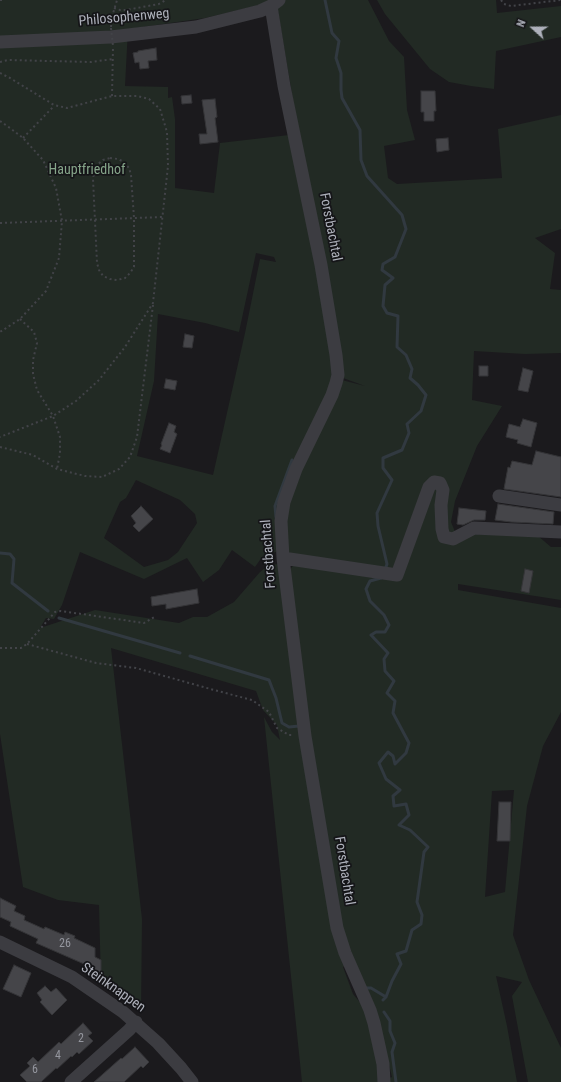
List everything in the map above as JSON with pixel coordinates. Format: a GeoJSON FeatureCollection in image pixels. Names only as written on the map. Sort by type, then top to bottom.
{"type":"FeatureCollection","features":[{"type":"Feature","properties":{"kind":"street","name":"Philosophenweg"},"geometry":{"type":"LineString","coordinates":[[0,42],[111,37],[196,27],[260,11],[275,3]]}},
{"type":"Feature","properties":{"kind":"street","name":"Forstbachtal"},"geometry":{"type":"LineString","coordinates":[[275,3],[284,86],[321,265],[338,375],[332,395],[296,469],[284,502],[281,521],[283,558],[305,736],[337,928],[345,953],[370,1010],[374,1023],[383,1064],[384,1082]]}},
{"type":"Feature","properties":{"kind":"street"},"geometry":{"type":"LineString","coordinates":[[283,558],[299,559],[397,574],[429,487],[434,482],[440,483],[442,490],[441,513],[444,537],[453,539],[474,528],[561,532]]}},
{"type":"Feature","properties":{"kind":"street"},"geometry":{"type":"LineString","coordinates":[[499,496],[561,505]]}},
{"type":"Feature","properties":{"kind":"street","name":"Steinknappen"},"geometry":{"type":"LineString","coordinates":[[0,942],[72,977],[102,997],[136,1022],[163,1048],[192,1082]]}},
{"type":"Feature","properties":{"kind":"street"},"geometry":{"type":"LineString","coordinates":[[71,1082],[136,1022]]}},
{"type":"Feature","properties":{"kind":"path"},"geometry":{"type":"LineString","coordinates":[[112,96],[113,46],[111,28],[112,17],[117,0]]}},
{"type":"Feature","properties":{"kind":"path"},"geometry":{"type":"LineString","coordinates":[[114,8],[126,10],[158,4],[166,0]]}},
{"type":"Feature","properties":{"kind":"path"},"geometry":{"type":"LineString","coordinates":[[501,0],[504,4],[511,6],[561,0]]}},
{"type":"Feature","properties":{"kind":"path"},"geometry":{"type":"LineString","coordinates":[[0,62],[8,60],[92,62],[113,59]]}},
{"type":"Feature","properties":{"kind":"path"},"geometry":{"type":"LineString","coordinates":[[0,73],[54,106],[67,108],[112,96],[137,96],[149,100],[160,109],[167,132],[168,166],[137,437],[130,457],[119,468],[102,477],[84,476],[57,469],[33,455],[0,447]]}},
{"type":"Feature","properties":{"kind":"path"},"geometry":{"type":"LineString","coordinates":[[23,138],[54,106]]}},
{"type":"Feature","properties":{"kind":"path"},"geometry":{"type":"LineString","coordinates":[[0,121],[23,138],[43,160],[56,188],[62,221],[59,258],[46,291],[20,319],[0,332]]}},
{"type":"Feature","properties":{"kind":"path"},"geometry":{"type":"LineString","coordinates":[[110,158],[118,159],[124,162],[129,168],[131,175],[134,218],[134,267],[125,278],[117,280],[103,276],[96,263],[93,179],[97,165],[103,160],[110,158]]}},
{"type":"Feature","properties":{"kind":"path"},"geometry":{"type":"LineString","coordinates":[[0,223],[163,217]]}},
{"type":"Feature","properties":{"kind":"path"},"geometry":{"type":"LineString","coordinates":[[0,437],[53,416],[76,401],[98,380],[125,347],[153,303]]}},
{"type":"Feature","properties":{"kind":"path"},"geometry":{"type":"LineString","coordinates":[[20,319],[34,332],[37,343],[33,374],[37,390],[53,416],[60,437],[60,453],[57,469]]}},
{"type":"Feature","properties":{"kind":"path"},"geometry":{"type":"LineString","coordinates":[[0,648],[22,648],[55,612],[61,611],[144,623],[156,616]]}},
{"type":"Feature","properties":{"kind":"path"},"geometry":{"type":"LineString","coordinates":[[27,644],[96,663],[136,668],[252,700],[269,712],[276,728],[289,735],[305,736]]}},
{"type":"Feature","properties":{"kind":"green space","name":"Hauptfriedhof"},"geometry":{"type":"Polygon","coordinates":[[[0,0],[270,0],[268,3],[205,18],[128,29],[125,86],[168,87],[168,98],[172,97],[175,119],[175,188],[214,193],[220,143],[289,135],[317,267],[334,378],[365,386],[343,378],[276,0],[368,0],[389,41],[404,57],[407,110],[415,140],[384,146],[388,178],[397,184],[502,178],[498,129],[561,115],[561,229],[535,238],[555,253],[550,289],[561,290],[561,353],[525,354],[474,351],[472,400],[502,406],[477,446],[455,501],[451,522],[458,539],[488,531],[538,536],[551,547],[561,547],[561,600],[458,584],[458,590],[561,608],[561,712],[543,746],[527,806],[513,935],[529,980],[561,1048],[561,1082],[528,1082],[512,996],[522,982],[496,976],[517,1082],[302,1082],[264,717],[272,732],[280,740],[277,725],[263,710],[256,691],[111,648],[142,919],[141,1013],[134,1005],[101,983],[99,905],[58,900],[23,887],[0,734],[0,0]],[[256,253],[239,332],[205,323],[158,314],[154,381],[137,456],[213,475],[260,259],[276,262],[274,257],[256,253]],[[136,480],[126,498],[120,502],[104,538],[144,567],[168,560],[178,552],[197,523],[195,514],[180,500],[136,480]],[[232,550],[219,570],[203,582],[187,558],[144,579],[80,552],[62,605],[54,619],[46,618],[40,628],[95,610],[179,623],[193,617],[207,617],[234,602],[260,572],[269,565],[279,564],[289,571],[297,560],[278,551],[262,557],[255,567],[232,550]],[[514,790],[492,791],[485,897],[505,892],[514,790]],[[354,962],[343,967],[353,994],[368,1012],[381,1081],[392,1077],[375,1007],[354,962]]]}},
{"type":"Feature","properties":{"kind":"green space"},"geometry":{"type":"Polygon","coordinates":[[[377,0],[496,0],[497,13],[561,6],[561,37],[496,51],[494,89],[449,82],[430,69],[385,14],[377,0]]]}},
{"type":"Feature","properties":{"kind":"building"},"geometry":{"type":"Polygon","coordinates":[[[156,48],[157,60],[148,61],[149,68],[140,69],[139,62],[135,63],[133,53],[156,48]]]}},
{"type":"Feature","properties":{"kind":"building"},"geometry":{"type":"Polygon","coordinates":[[[421,91],[435,91],[436,111],[434,111],[434,121],[424,121],[424,112],[421,112],[421,91]]]}},
{"type":"Feature","properties":{"kind":"building"},"geometry":{"type":"Polygon","coordinates":[[[191,95],[192,103],[182,104],[181,96],[191,95]]]}},
{"type":"Feature","properties":{"kind":"building"},"geometry":{"type":"Polygon","coordinates":[[[215,99],[217,117],[215,118],[218,142],[200,144],[199,134],[207,134],[202,100],[215,99]]]}},
{"type":"Feature","properties":{"kind":"building"},"geometry":{"type":"Polygon","coordinates":[[[448,138],[449,150],[437,152],[436,139],[448,138]]]}},
{"type":"Feature","properties":{"kind":"building"},"geometry":{"type":"Polygon","coordinates":[[[185,334],[194,336],[192,348],[183,347],[185,334]]]}},
{"type":"Feature","properties":{"kind":"building"},"geometry":{"type":"Polygon","coordinates":[[[479,366],[488,366],[488,376],[479,376],[479,366]]]}},
{"type":"Feature","properties":{"kind":"building"},"geometry":{"type":"Polygon","coordinates":[[[523,368],[533,371],[528,392],[518,390],[523,368]]]}},
{"type":"Feature","properties":{"kind":"building"},"geometry":{"type":"Polygon","coordinates":[[[166,379],[177,381],[175,390],[164,388],[166,379]]]}},
{"type":"Feature","properties":{"kind":"building"},"geometry":{"type":"Polygon","coordinates":[[[523,419],[537,423],[531,447],[517,443],[518,440],[506,437],[509,424],[520,427],[523,419]]]}},
{"type":"Feature","properties":{"kind":"building"},"geometry":{"type":"Polygon","coordinates":[[[169,423],[176,426],[174,432],[177,434],[170,453],[160,449],[169,423]]]}},
{"type":"Feature","properties":{"kind":"building"},"geometry":{"type":"Polygon","coordinates":[[[536,451],[561,457],[561,497],[504,489],[508,467],[510,468],[512,461],[532,465],[536,451]]]}},
{"type":"Feature","properties":{"kind":"building"},"geometry":{"type":"Polygon","coordinates":[[[498,504],[554,512],[553,524],[495,520],[498,504]]]}},
{"type":"Feature","properties":{"kind":"building"},"geometry":{"type":"Polygon","coordinates":[[[141,506],[153,519],[139,532],[133,526],[136,523],[131,516],[141,506]]]}},
{"type":"Feature","properties":{"kind":"building"},"geometry":{"type":"Polygon","coordinates":[[[459,508],[486,511],[485,520],[474,520],[463,525],[457,524],[459,508]]]}},
{"type":"Feature","properties":{"kind":"building"},"geometry":{"type":"Polygon","coordinates":[[[525,569],[533,571],[529,593],[521,591],[525,569]]]}},
{"type":"Feature","properties":{"kind":"building"},"geometry":{"type":"Polygon","coordinates":[[[197,589],[199,603],[166,609],[166,604],[152,606],[151,597],[197,589]]]}},
{"type":"Feature","properties":{"kind":"building"},"geometry":{"type":"Polygon","coordinates":[[[499,802],[511,802],[510,841],[497,841],[499,802]]]}},
{"type":"Feature","properties":{"kind":"building"},"geometry":{"type":"Polygon","coordinates":[[[0,898],[16,906],[14,911],[25,916],[24,920],[44,929],[45,927],[64,935],[65,932],[95,948],[95,957],[101,960],[101,973],[91,969],[91,967],[36,943],[38,939],[10,926],[11,922],[0,917],[0,898]]]}},
{"type":"Feature","properties":{"kind":"building"},"geometry":{"type":"Polygon","coordinates":[[[14,965],[31,973],[21,997],[3,989],[14,965]]]}},
{"type":"Feature","properties":{"kind":"building"},"geometry":{"type":"Polygon","coordinates":[[[45,986],[51,992],[56,988],[67,1000],[52,1015],[40,1002],[42,1000],[37,993],[45,986]]]}},
{"type":"Feature","properties":{"kind":"building"},"geometry":{"type":"Polygon","coordinates":[[[83,1023],[92,1033],[88,1036],[93,1041],[79,1054],[77,1052],[72,1057],[71,1056],[41,1082],[27,1082],[20,1075],[30,1066],[27,1063],[33,1057],[38,1062],[59,1042],[61,1044],[83,1023]]]}},
{"type":"Feature","properties":{"kind":"building"},"geometry":{"type":"Polygon","coordinates":[[[135,1047],[149,1062],[143,1068],[141,1066],[124,1082],[94,1082],[121,1058],[122,1059],[135,1047]]]}},
{"type":"Feature","properties":{"kind":"waterway"},"geometry":{"type":"LineString","coordinates":[[325,0],[332,33],[339,41],[336,58],[341,73],[342,98],[360,130],[361,160],[367,176],[402,215],[406,229],[395,257],[383,264],[382,270],[393,278],[385,285],[383,306],[387,313],[398,316],[397,347],[406,355],[412,369],[410,378],[426,395],[421,411],[407,424],[409,433],[402,450],[383,458],[383,468],[392,480],[377,513],[378,526],[387,564],[385,570]]}},
{"type":"Feature","properties":{"kind":"waterway"},"geometry":{"type":"LineString","coordinates":[[276,517],[275,506],[292,460]]}},
{"type":"Feature","properties":{"kind":"waterway"},"geometry":{"type":"LineString","coordinates":[[0,553],[10,554],[14,559],[12,583],[48,611]]}},
{"type":"Feature","properties":{"kind":"waterway"},"geometry":{"type":"LineString","coordinates":[[381,578],[370,581],[366,589],[370,601],[384,615],[389,625],[385,632],[376,632],[371,635],[388,653],[384,659],[385,671],[394,681],[387,693],[395,701],[393,713],[409,743],[406,753],[395,764],[393,756],[388,752],[379,763],[386,779],[400,790],[393,796],[394,806],[406,804],[409,815],[399,825],[410,830],[428,847],[424,852],[417,902],[422,915],[421,924],[412,930],[406,951],[397,954],[401,964],[386,997],[383,1000]]}},
{"type":"Feature","properties":{"kind":"waterway"},"geometry":{"type":"LineString","coordinates":[[59,618],[180,653]]}},
{"type":"Feature","properties":{"kind":"waterway"},"geometry":{"type":"LineString","coordinates":[[190,656],[269,680],[276,698],[282,723],[289,727],[299,726]]}},
{"type":"Feature","properties":{"kind":"waterway"},"geometry":{"type":"LineString","coordinates":[[366,988],[371,988],[386,997]]}},
{"type":"Feature","properties":{"kind":"waterway"},"geometry":{"type":"LineString","coordinates":[[384,1012],[390,1021],[390,1031],[395,1043],[392,1052],[396,1082]]}}]}
